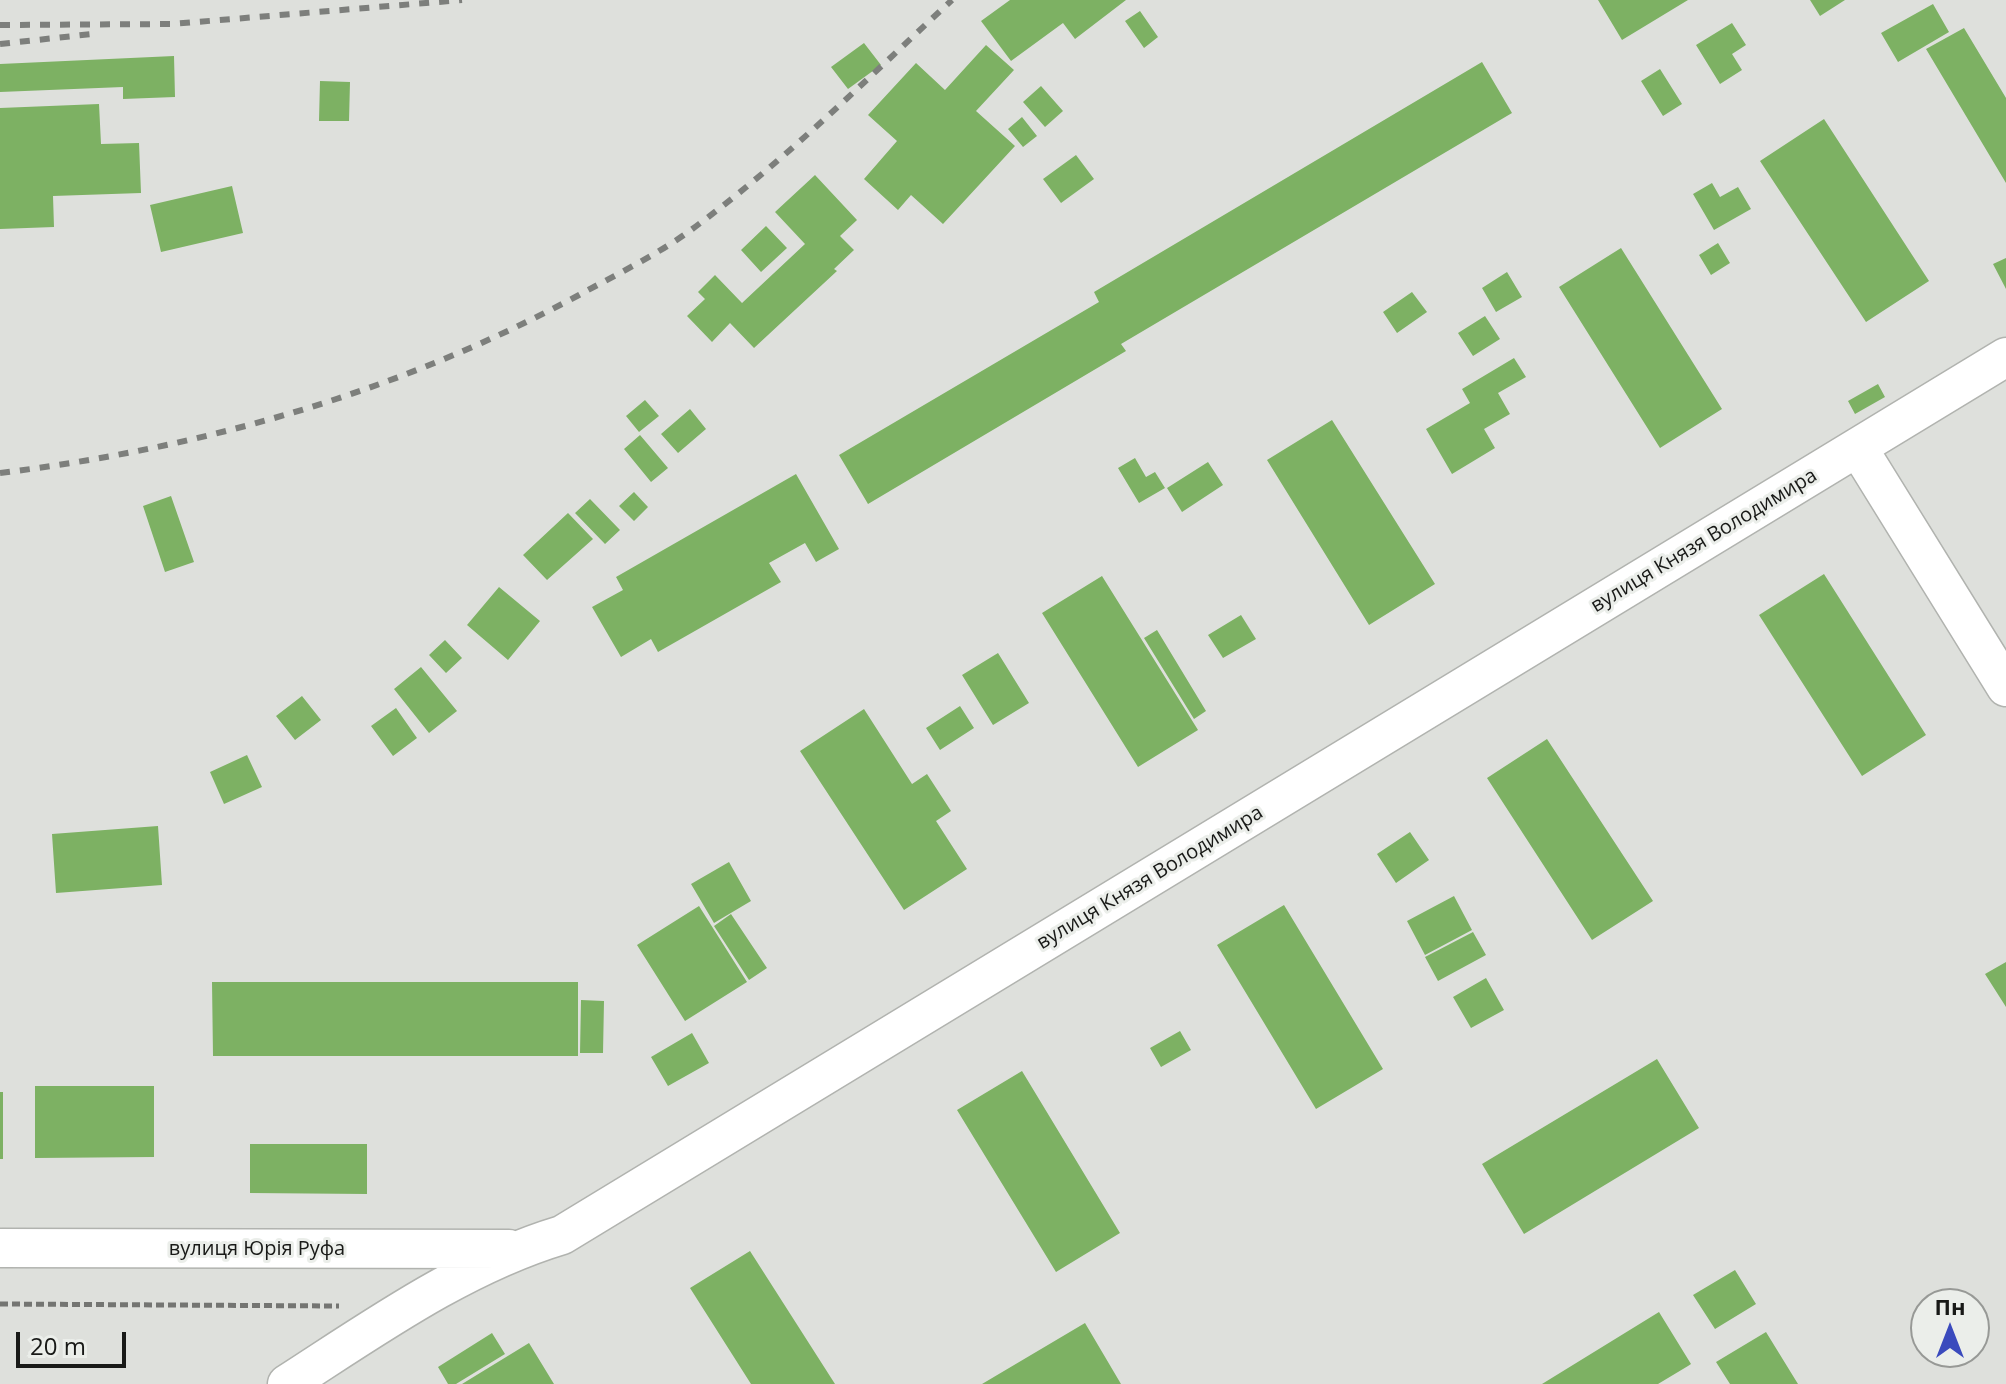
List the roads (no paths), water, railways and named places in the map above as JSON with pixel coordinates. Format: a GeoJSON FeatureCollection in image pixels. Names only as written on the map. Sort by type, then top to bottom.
{"type":"FeatureCollection","features":[{"type":"Feature","properties":{"kind":"street","name":"вулиця Князя Володимира"},"geometry":{"type":"LineString","coordinates":[[287,1384],[409,1306],[515,1249],[562,1235],[2006,357]]}},
{"type":"Feature","properties":{"kind":"street"},"geometry":{"type":"LineString","coordinates":[[1858,448],[2006,687]]}},
{"type":"Feature","properties":{"kind":"street","name":"вулиця Юрія Руфа"},"geometry":{"type":"LineString","coordinates":[[0,1248],[515,1249]]}},
{"type":"Feature","properties":{"kind":"railway"},"geometry":{"type":"LineString","coordinates":[[0,25],[172,24],[462,0]]}},
{"type":"Feature","properties":{"kind":"railway"},"geometry":{"type":"LineString","coordinates":[[0,473],[151,448],[298,411],[441,360],[511,329],[640,262],[699,224],[797,144],[952,0]]}},
{"type":"Feature","properties":{"kind":"railway"},"geometry":{"type":"LineString","coordinates":[[0,44],[92,34]]}}]}
